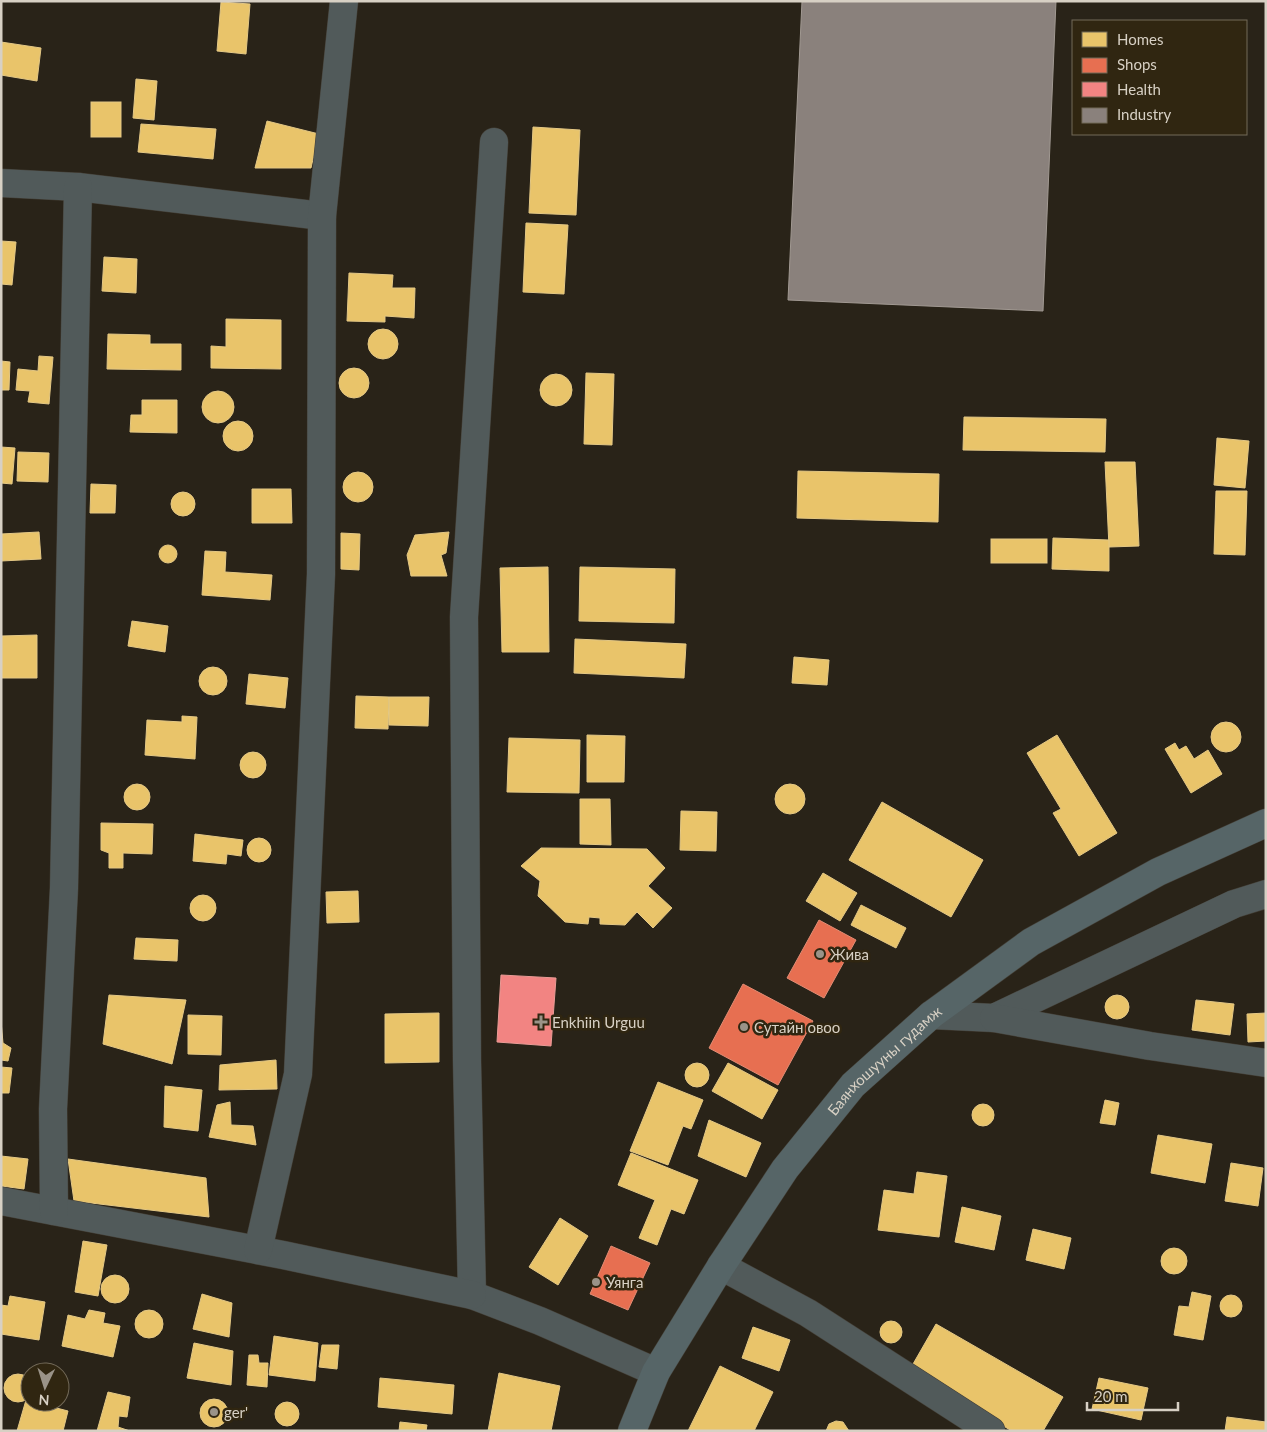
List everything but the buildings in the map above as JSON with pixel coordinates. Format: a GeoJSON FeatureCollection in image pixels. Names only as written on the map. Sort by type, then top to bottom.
{"type":"FeatureCollection","features":[{"type":"Feature","properties":{"kind":"main road","name":"Баянхошууны гудамж"},"geometry":{"type":"LineString","coordinates":[[632,1431],[656,1372],[721,1266],[785,1169],[853,1085],[931,1015],[1031,942],[1158,872],[1266,823]]}},
{"type":"Feature","properties":{"kind":"street"},"geometry":{"type":"LineString","coordinates":[[258,1250],[298,1074],[321,574],[322,216],[344,1]]}},
{"type":"Feature","properties":{"kind":"street"},"geometry":{"type":"LineString","coordinates":[[472,1295],[467,1041],[464,617],[494,142]]}},
{"type":"Feature","properties":{"kind":"street"},"geometry":{"type":"LineString","coordinates":[[1,183],[78,187],[322,216]]}},
{"type":"Feature","properties":{"kind":"street"},"geometry":{"type":"LineString","coordinates":[[54,1211],[53,1109],[64,888],[78,187]]}},
{"type":"Feature","properties":{"kind":"street"},"geometry":{"type":"LineString","coordinates":[[994,1018],[1234,904],[1266,894]]}},
{"type":"Feature","properties":{"kind":"street"},"geometry":{"type":"LineString","coordinates":[[931,1015],[994,1018],[1150,1046],[1266,1063]]}},
{"type":"Feature","properties":{"kind":"street"},"geometry":{"type":"LineString","coordinates":[[1,1200],[258,1250],[472,1295],[540,1321],[656,1372]]}},
{"type":"Feature","properties":{"kind":"street"},"geometry":{"type":"LineString","coordinates":[[721,1266],[808,1313],[991,1431]]}},
{"type":"Feature","properties":{"kind":"place","name":"Жива"},"geometry":{"type":"Point","coordinates":[820,954]}},
{"type":"Feature","properties":{"kind":"place","name":"Enkhiin Urguu"},"geometry":{"type":"Point","coordinates":[541,1022]}},
{"type":"Feature","properties":{"kind":"place","name":"Сутайн овоо"},"geometry":{"type":"Point","coordinates":[744,1027]}},
{"type":"Feature","properties":{"kind":"place","name":"Уянга"},"geometry":{"type":"Point","coordinates":[596,1282]}},
{"type":"Feature","properties":{"kind":"place","name":"ger'"},"geometry":{"type":"Point","coordinates":[214,1412]}}]}
